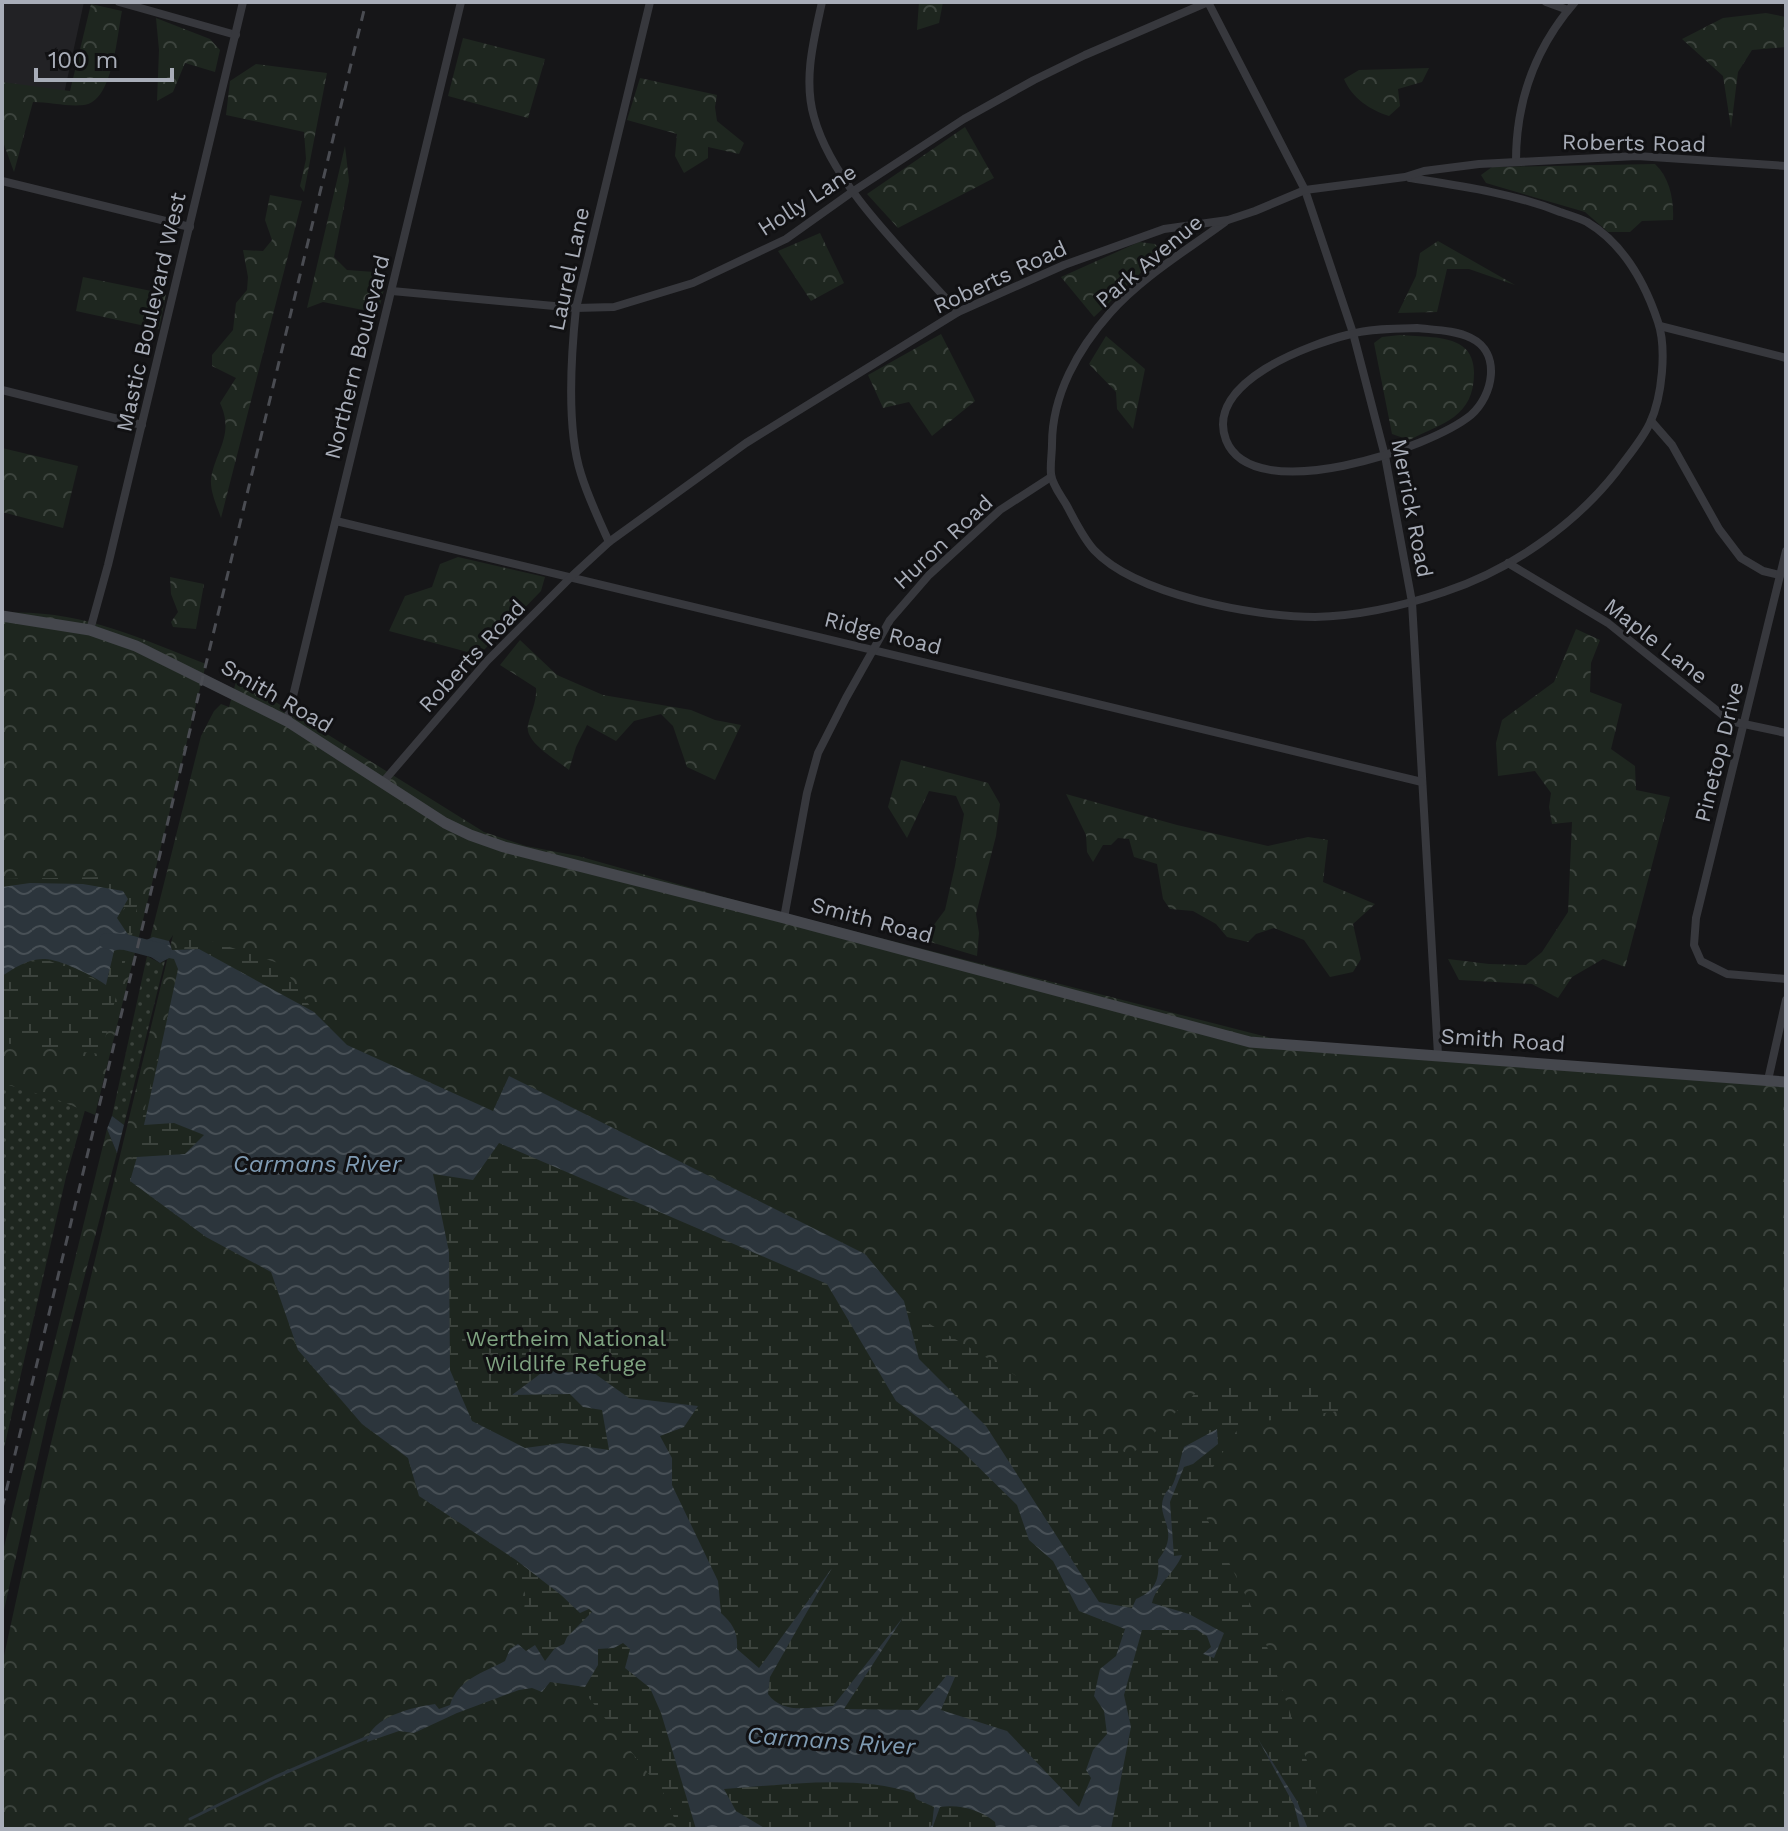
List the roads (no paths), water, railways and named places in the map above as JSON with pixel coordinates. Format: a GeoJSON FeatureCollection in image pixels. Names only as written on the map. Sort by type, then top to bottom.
{"type":"FeatureCollection","features":[{"type":"Feature","properties":{"kind":"street"},"geometry":{"type":"LineString","coordinates":[[119,2],[236,35]]}},
{"type":"Feature","properties":{"kind":"street","name":"Mastic Boulevard West"},"geometry":{"type":"LineString","coordinates":[[90,630],[243,2]]}},
{"type":"Feature","properties":{"kind":"street","name":"Northern Boulevard"},"geometry":{"type":"LineString","coordinates":[[287,721],[461,2]]}},
{"type":"Feature","properties":{"kind":"street","name":"Laurel Lane"},"geometry":{"type":"LineString","coordinates":[[609,542],[580,471],[573,424],[571,358],[576,308],[650,2]]}},
{"type":"Feature","properties":{"kind":"street"},"geometry":{"type":"LineString","coordinates":[[822,2],[810,54],[810,89],[813,115],[835,167],[852,192],[958,312]]}},
{"type":"Feature","properties":{"kind":"street","name":"Holly Lane"},"geometry":{"type":"LineString","coordinates":[[392,291],[576,308],[614,307],[693,283],[786,239],[964,119],[1034,80],[1208,2]]}},
{"type":"Feature","properties":{"kind":"street","name":"Merrick Road"},"geometry":{"type":"LineString","coordinates":[[1208,2],[1305,190],[1353,333],[1385,456],[1412,602],[1438,1055]]}},
{"type":"Feature","properties":{"kind":"street"},"geometry":{"type":"LineString","coordinates":[[1546,2],[1568,10]]}},
{"type":"Feature","properties":{"kind":"street"},"geometry":{"type":"LineString","coordinates":[[1516,161],[1516,133],[1522,96],[1549,34],[1575,2]]}},
{"type":"Feature","properties":{"kind":"street","name":"Roberts Road"},"geometry":{"type":"LineString","coordinates":[[383,782],[487,661],[609,542],[746,443],[958,312],[1121,243],[1164,229],[1228,220],[1305,190],[1405,177],[1424,171],[1516,161],[1637,156],[1786,166]]}},
{"type":"Feature","properties":{"kind":"street"},"geometry":{"type":"LineString","coordinates":[[1051,477],[1094,550],[1114,566],[1176,595],[1231,608],[1315,617],[1369,612],[1459,587],[1539,544],[1587,506],[1629,455],[1651,421],[1664,365],[1660,326],[1634,267],[1587,222],[1541,204],[1405,177]]}},
{"type":"Feature","properties":{"kind":"street"},"geometry":{"type":"LineString","coordinates":[[2,181],[190,227]]}},
{"type":"Feature","properties":{"kind":"street","name":"Park Avenue"},"geometry":{"type":"LineString","coordinates":[[1051,477],[1052,425],[1058,397],[1082,350],[1121,303],[1228,220]]}},
{"type":"Feature","properties":{"kind":"street"},"geometry":{"type":"LineString","coordinates":[[1660,326],[1786,358]]}},
{"type":"Feature","properties":{"kind":"street"},"geometry":{"type":"LineString","coordinates":[[1417,328],[1471,337],[1482,346],[1491,367],[1490,386],[1485,400],[1472,414],[1446,432],[1345,468],[1317,471],[1268,469],[1248,463],[1236,455],[1226,440],[1223,422],[1227,406],[1240,388],[1266,368],[1307,347],[1353,333],[1417,328]]}},
{"type":"Feature","properties":{"kind":"street"},"geometry":{"type":"LineString","coordinates":[[2,390],[142,425]]}},
{"type":"Feature","properties":{"kind":"street"},"geometry":{"type":"LineString","coordinates":[[1651,421],[1672,445],[1719,529],[1741,558],[1763,571],[1780,575]]}},
{"type":"Feature","properties":{"kind":"street","name":"Huron Road"},"geometry":{"type":"LineString","coordinates":[[784,918],[807,793],[818,753],[890,620],[929,575],[1000,510],[1051,477]]}},
{"type":"Feature","properties":{"kind":"street","name":"Ridge Road"},"geometry":{"type":"LineString","coordinates":[[336,521],[1422,782]]}},
{"type":"Feature","properties":{"kind":"street","name":"Pinetop Drive"},"geometry":{"type":"LineString","coordinates":[[1786,551],[1696,918],[1694,945],[1701,961],[1727,974],[1786,979]]}},
{"type":"Feature","properties":{"kind":"street","name":"Maple Lane"},"geometry":{"type":"LineString","coordinates":[[1508,563],[1608,623],[1730,721],[1786,733]]}},
{"type":"Feature","properties":{"kind":"street","name":"Smith Road"},"geometry":{"type":"LineString","coordinates":[[2,616],[90,630],[136,646],[287,721],[445,823],[504,847],[1250,1042],[1786,1082]]}},
{"type":"Feature","properties":{"kind":"street"},"geometry":{"type":"LineString","coordinates":[[1768,1080],[1786,1000]]}},
{"type":"Feature","properties":{"kind":"water"},"geometry":{"type":"Polygon","coordinates":[[[30,883],[83,884],[123,891],[128,899],[117,918],[129,936],[125,947],[114,951],[106,985],[76,969],[45,959],[28,962],[2,976],[2,887],[30,883]]]}},
{"type":"Feature","properties":{"kind":"water","name":"Carmans River"},"geometry":{"type":"Polygon","coordinates":[[[153,937],[169,941],[172,950],[199,949],[314,1012],[347,1045],[493,1111],[509,1076],[865,1254],[904,1301],[919,1359],[986,1426],[1099,1602],[1132,1608],[1136,1599],[1154,1584],[1158,1560],[1168,1540],[1162,1502],[1175,1480],[1184,1447],[1217,1429],[1218,1444],[1193,1464],[1184,1467],[1170,1502],[1174,1556],[1182,1555],[1157,1590],[1152,1603],[1189,1614],[1224,1633],[1214,1658],[1203,1654],[1211,1647],[1207,1636],[1197,1630],[1142,1630],[1124,1695],[1131,1727],[1111,1829],[996,1829],[995,1822],[983,1814],[947,1806],[940,1807],[932,1829],[926,1829],[932,1825],[934,1807],[916,1799],[914,1793],[844,1782],[724,1789],[736,1811],[766,1829],[696,1829],[661,1713],[650,1688],[625,1668],[630,1649],[623,1643],[614,1648],[598,1649],[598,1665],[585,1687],[550,1682],[542,1692],[532,1688],[519,1690],[414,1733],[399,1731],[367,1742],[376,1726],[394,1715],[426,1705],[435,1704],[439,1709],[450,1705],[465,1683],[505,1661],[510,1649],[518,1644],[526,1651],[535,1645],[545,1661],[592,1612],[589,1609],[580,1613],[516,1560],[419,1496],[408,1458],[362,1424],[298,1350],[271,1272],[206,1237],[130,1181],[137,1157],[185,1154],[204,1135],[174,1123],[144,1125],[178,969],[174,959],[160,963],[142,951],[144,941],[153,937]],[[499,1143],[473,1180],[433,1174],[449,1252],[450,1370],[472,1421],[525,1448],[562,1443],[609,1450],[602,1410],[583,1407],[570,1394],[512,1395],[544,1371],[594,1373],[629,1398],[698,1406],[684,1427],[660,1436],[672,1458],[672,1485],[718,1581],[721,1613],[734,1629],[737,1649],[759,1668],[832,1568],[770,1677],[768,1694],[774,1701],[798,1708],[833,1706],[904,1616],[844,1709],[918,1710],[947,1675],[955,1677],[941,1710],[1007,1731],[1079,1807],[1091,1778],[1086,1770],[1093,1750],[1107,1734],[1104,1711],[1094,1696],[1100,1669],[1116,1656],[1125,1629],[1079,1611],[1053,1561],[1029,1540],[1017,1505],[961,1450],[896,1401],[827,1284],[499,1143]]]}},
{"type":"Feature","properties":{"kind":"water"},"geometry":{"type":"Polygon","coordinates":[[[112,1116],[124,1125],[117,1153],[107,1129],[112,1116]]]}},
{"type":"Feature","properties":{"kind":"water"},"geometry":{"type":"Polygon","coordinates":[[[1258,1739],[1297,1801],[1308,1829],[1300,1829],[1294,1805],[1258,1739]]]}},
{"type":"Feature","properties":{"kind":"waterway","name":"Carmans River"},"geometry":{"type":"LineString","coordinates":[[107,941],[125,942],[163,952]]}},
{"type":"Feature","properties":{"kind":"waterway"},"geometry":{"type":"LineString","coordinates":[[190,1819],[275,1777],[368,1737]]}},
{"type":"Feature","properties":{"kind":"railway"},"geometry":{"type":"LineString","coordinates":[[2,1508],[366,2]]}},
{"type":"Feature","properties":{"kind":"park label","name":"Wertheim National Wildlife Refuge"},"geometry":{"type":"Point","coordinates":[566,1350]}}]}
